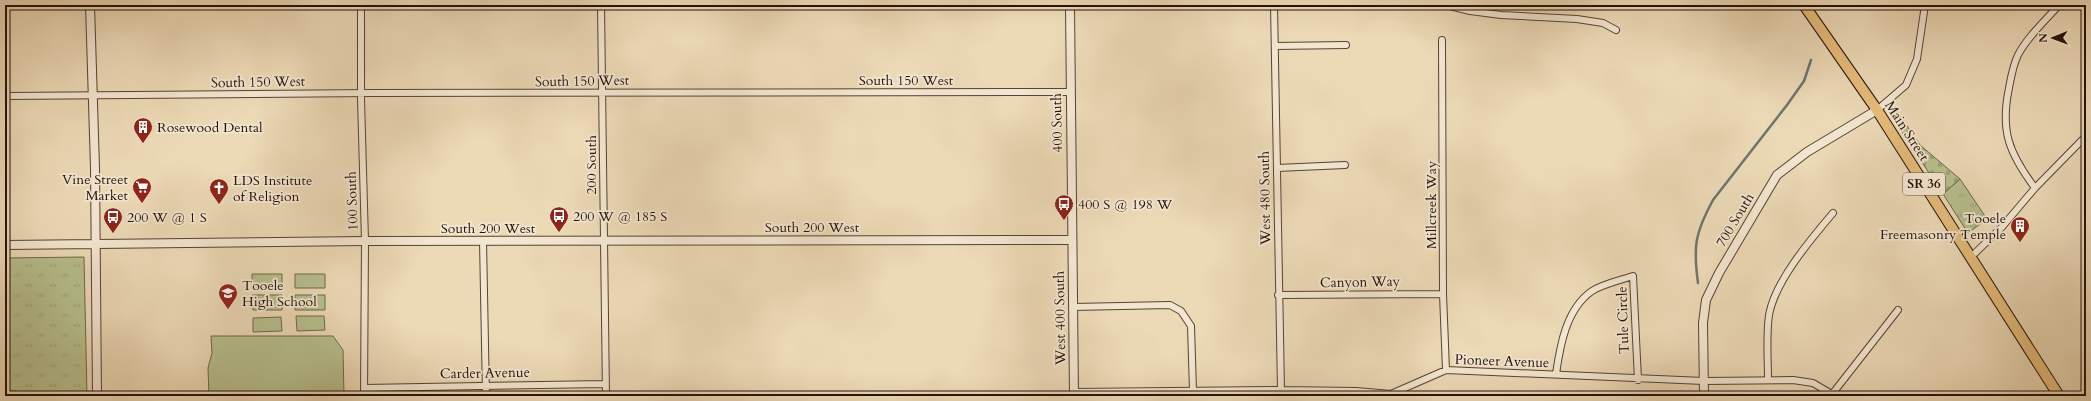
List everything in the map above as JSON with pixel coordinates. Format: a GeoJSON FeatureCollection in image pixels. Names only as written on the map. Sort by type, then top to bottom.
{"type":"FeatureCollection","features":[{"type":"Feature","properties":{"kind":"highway","name":"Main Street"},"geometry":{"type":"LineString","coordinates":[[1804,5],[1877,110],[1972,257],[2059,396]]}},
{"type":"Feature","properties":{"kind":"street"},"geometry":{"type":"LineString","coordinates":[[90,5],[94,96],[97,396]]}},
{"type":"Feature","properties":{"kind":"street","name":"100 South"},"geometry":{"type":"LineString","coordinates":[[361,5],[360,93],[365,241],[364,396]]}},
{"type":"Feature","properties":{"kind":"street","name":"200 South"},"geometry":{"type":"LineString","coordinates":[[601,5],[606,396]]}},
{"type":"Feature","properties":{"kind":"street","name":"400 South"},"geometry":{"type":"LineString","coordinates":[[1070,5],[1072,240]]}},
{"type":"Feature","properties":{"kind":"street","name":"West 480 South"},"geometry":{"type":"LineString","coordinates":[[1274,5],[1278,295],[1281,390]]}},
{"type":"Feature","properties":{"kind":"street"},"geometry":{"type":"LineString","coordinates":[[1446,5],[1470,12],[1576,18],[1603,23],[1616,30]]}},
{"type":"Feature","properties":{"kind":"street"},"geometry":{"type":"LineString","coordinates":[[1877,110],[1906,85],[1917,59],[1925,5]]}},
{"type":"Feature","properties":{"kind":"street"},"geometry":{"type":"LineString","coordinates":[[2035,188],[2013,154],[2006,134],[2008,94],[2018,56],[2025,44],[2059,5]]}},
{"type":"Feature","properties":{"kind":"street","name":"Millcreek Way"},"geometry":{"type":"LineString","coordinates":[[1442,40],[1443,294],[1446,370]]}},
{"type":"Feature","properties":{"kind":"street"},"geometry":{"type":"LineString","coordinates":[[1274,46],[1346,45]]}},
{"type":"Feature","properties":{"kind":"street","name":"South 150 West"},"geometry":{"type":"LineString","coordinates":[[5,96],[360,93],[498,94],[603,92],[1070,92]]}},
{"type":"Feature","properties":{"kind":"street","name":"700 South"},"geometry":{"type":"LineString","coordinates":[[1704,396],[1703,323],[1706,300],[1719,273],[1778,175],[1807,152],[1877,110]]}},
{"type":"Feature","properties":{"kind":"street"},"geometry":{"type":"LineString","coordinates":[[1972,257],[2002,227],[2035,188],[2086,136]]}},
{"type":"Feature","properties":{"kind":"street"},"geometry":{"type":"LineString","coordinates":[[1277,168],[1345,165]]}},
{"type":"Feature","properties":{"kind":"street"},"geometry":{"type":"LineString","coordinates":[[1768,380],[1769,315],[1775,294],[1803,249],[1833,213]]}},
{"type":"Feature","properties":{"kind":"street","name":"South 200 West"},"geometry":{"type":"LineString","coordinates":[[5,245],[365,241],[1072,240]]}},
{"type":"Feature","properties":{"kind":"street","name":"West 400 South"},"geometry":{"type":"LineString","coordinates":[[1072,240],[1074,394]]}},
{"type":"Feature","properties":{"kind":"street"},"geometry":{"type":"LineString","coordinates":[[483,241],[486,396]]}},
{"type":"Feature","properties":{"kind":"street","name":"Tule Circle"},"geometry":{"type":"LineString","coordinates":[[1556,374],[1561,339],[1574,311],[1592,291],[1633,276],[1638,380]]}},
{"type":"Feature","properties":{"kind":"street","name":"Canyon Way"},"geometry":{"type":"LineString","coordinates":[[1278,295],[1443,294]]}},
{"type":"Feature","properties":{"kind":"street"},"geometry":{"type":"LineString","coordinates":[[1073,307],[1170,306],[1181,311],[1191,326],[1193,391]]}},
{"type":"Feature","properties":{"kind":"street"},"geometry":{"type":"LineString","coordinates":[[1834,395],[1898,310]]}},
{"type":"Feature","properties":{"kind":"street","name":"Pioneer Avenue"},"geometry":{"type":"LineString","coordinates":[[1074,394],[1281,390],[1356,391],[1390,395],[1446,370],[1556,374],[1638,380],[1704,382],[1768,380],[1813,383],[1834,395]]}},
{"type":"Feature","properties":{"kind":"street","name":"Carder Avenue"},"geometry":{"type":"LineString","coordinates":[[364,388],[605,384]]}},
{"type":"Feature","properties":{"kind":"green space"},"geometry":{"type":"Polygon","coordinates":[[[1897,111],[1920,145],[1960,179],[1943,194],[1892,117],[1897,111]]]}},
{"type":"Feature","properties":{"kind":"green space"},"geometry":{"type":"Polygon","coordinates":[[[1960,179],[1987,219],[1968,233],[1943,194],[1960,179]]]}},
{"type":"Feature","properties":{"kind":"green space"},"geometry":{"type":"Polygon","coordinates":[[[84,257],[87,396],[16,396],[16,391],[5,391],[5,258],[84,257]]]}},
{"type":"Feature","properties":{"kind":"green space"},"geometry":{"type":"Polygon","coordinates":[[[252,274],[282,274],[282,289],[252,289],[252,274]]]}},
{"type":"Feature","properties":{"kind":"green space"},"geometry":{"type":"Polygon","coordinates":[[[295,274],[325,274],[325,288],[295,288],[295,274]]]}},
{"type":"Feature","properties":{"kind":"green space"},"geometry":{"type":"Polygon","coordinates":[[[252,295],[282,295],[282,310],[253,310],[252,295]]]}},
{"type":"Feature","properties":{"kind":"green space"},"geometry":{"type":"Polygon","coordinates":[[[295,295],[325,295],[325,310],[295,310],[295,295]]]}},
{"type":"Feature","properties":{"kind":"green space"},"geometry":{"type":"Polygon","coordinates":[[[296,316],[324,316],[325,330],[297,331],[296,316]]]}},
{"type":"Feature","properties":{"kind":"green space"},"geometry":{"type":"Polygon","coordinates":[[[281,317],[282,331],[253,332],[253,318],[281,317]]]}},
{"type":"Feature","properties":{"kind":"green space"},"geometry":{"type":"Polygon","coordinates":[[[211,336],[333,336],[343,350],[344,396],[209,396],[208,368],[212,353],[211,336]]]}},
{"type":"Feature","properties":{"kind":"waterway"},"geometry":{"type":"LineString","coordinates":[[1698,283],[1696,259],[1697,240],[1702,222],[1713,200],[1804,81],[1811,60]]}},
{"type":"Feature","properties":{"kind":"place","name":"Rosewood Dental"},"geometry":{"type":"Point","coordinates":[143,144]}},
{"type":"Feature","properties":{"kind":"place","name":"Vine Street Market"},"geometry":{"type":"Point","coordinates":[142,204]}},
{"type":"Feature","properties":{"kind":"place","name":"LDS Institute of Religion"},"geometry":{"type":"Point","coordinates":[219,205]}},
{"type":"Feature","properties":{"kind":"place","name":"400 S @ 198 W"},"geometry":{"type":"Point","coordinates":[1064,221]}},
{"type":"Feature","properties":{"kind":"place","name":"200 W @ 185 S"},"geometry":{"type":"Point","coordinates":[559,233]}},
{"type":"Feature","properties":{"kind":"place","name":"200 W @ 1 S"},"geometry":{"type":"Point","coordinates":[113,234]}},
{"type":"Feature","properties":{"kind":"place","name":"Tooele Freemasonry Temple"},"geometry":{"type":"Point","coordinates":[2020,243]}},
{"type":"Feature","properties":{"kind":"place","name":"Tooele High School"},"geometry":{"type":"Point","coordinates":[228,310]}}]}
